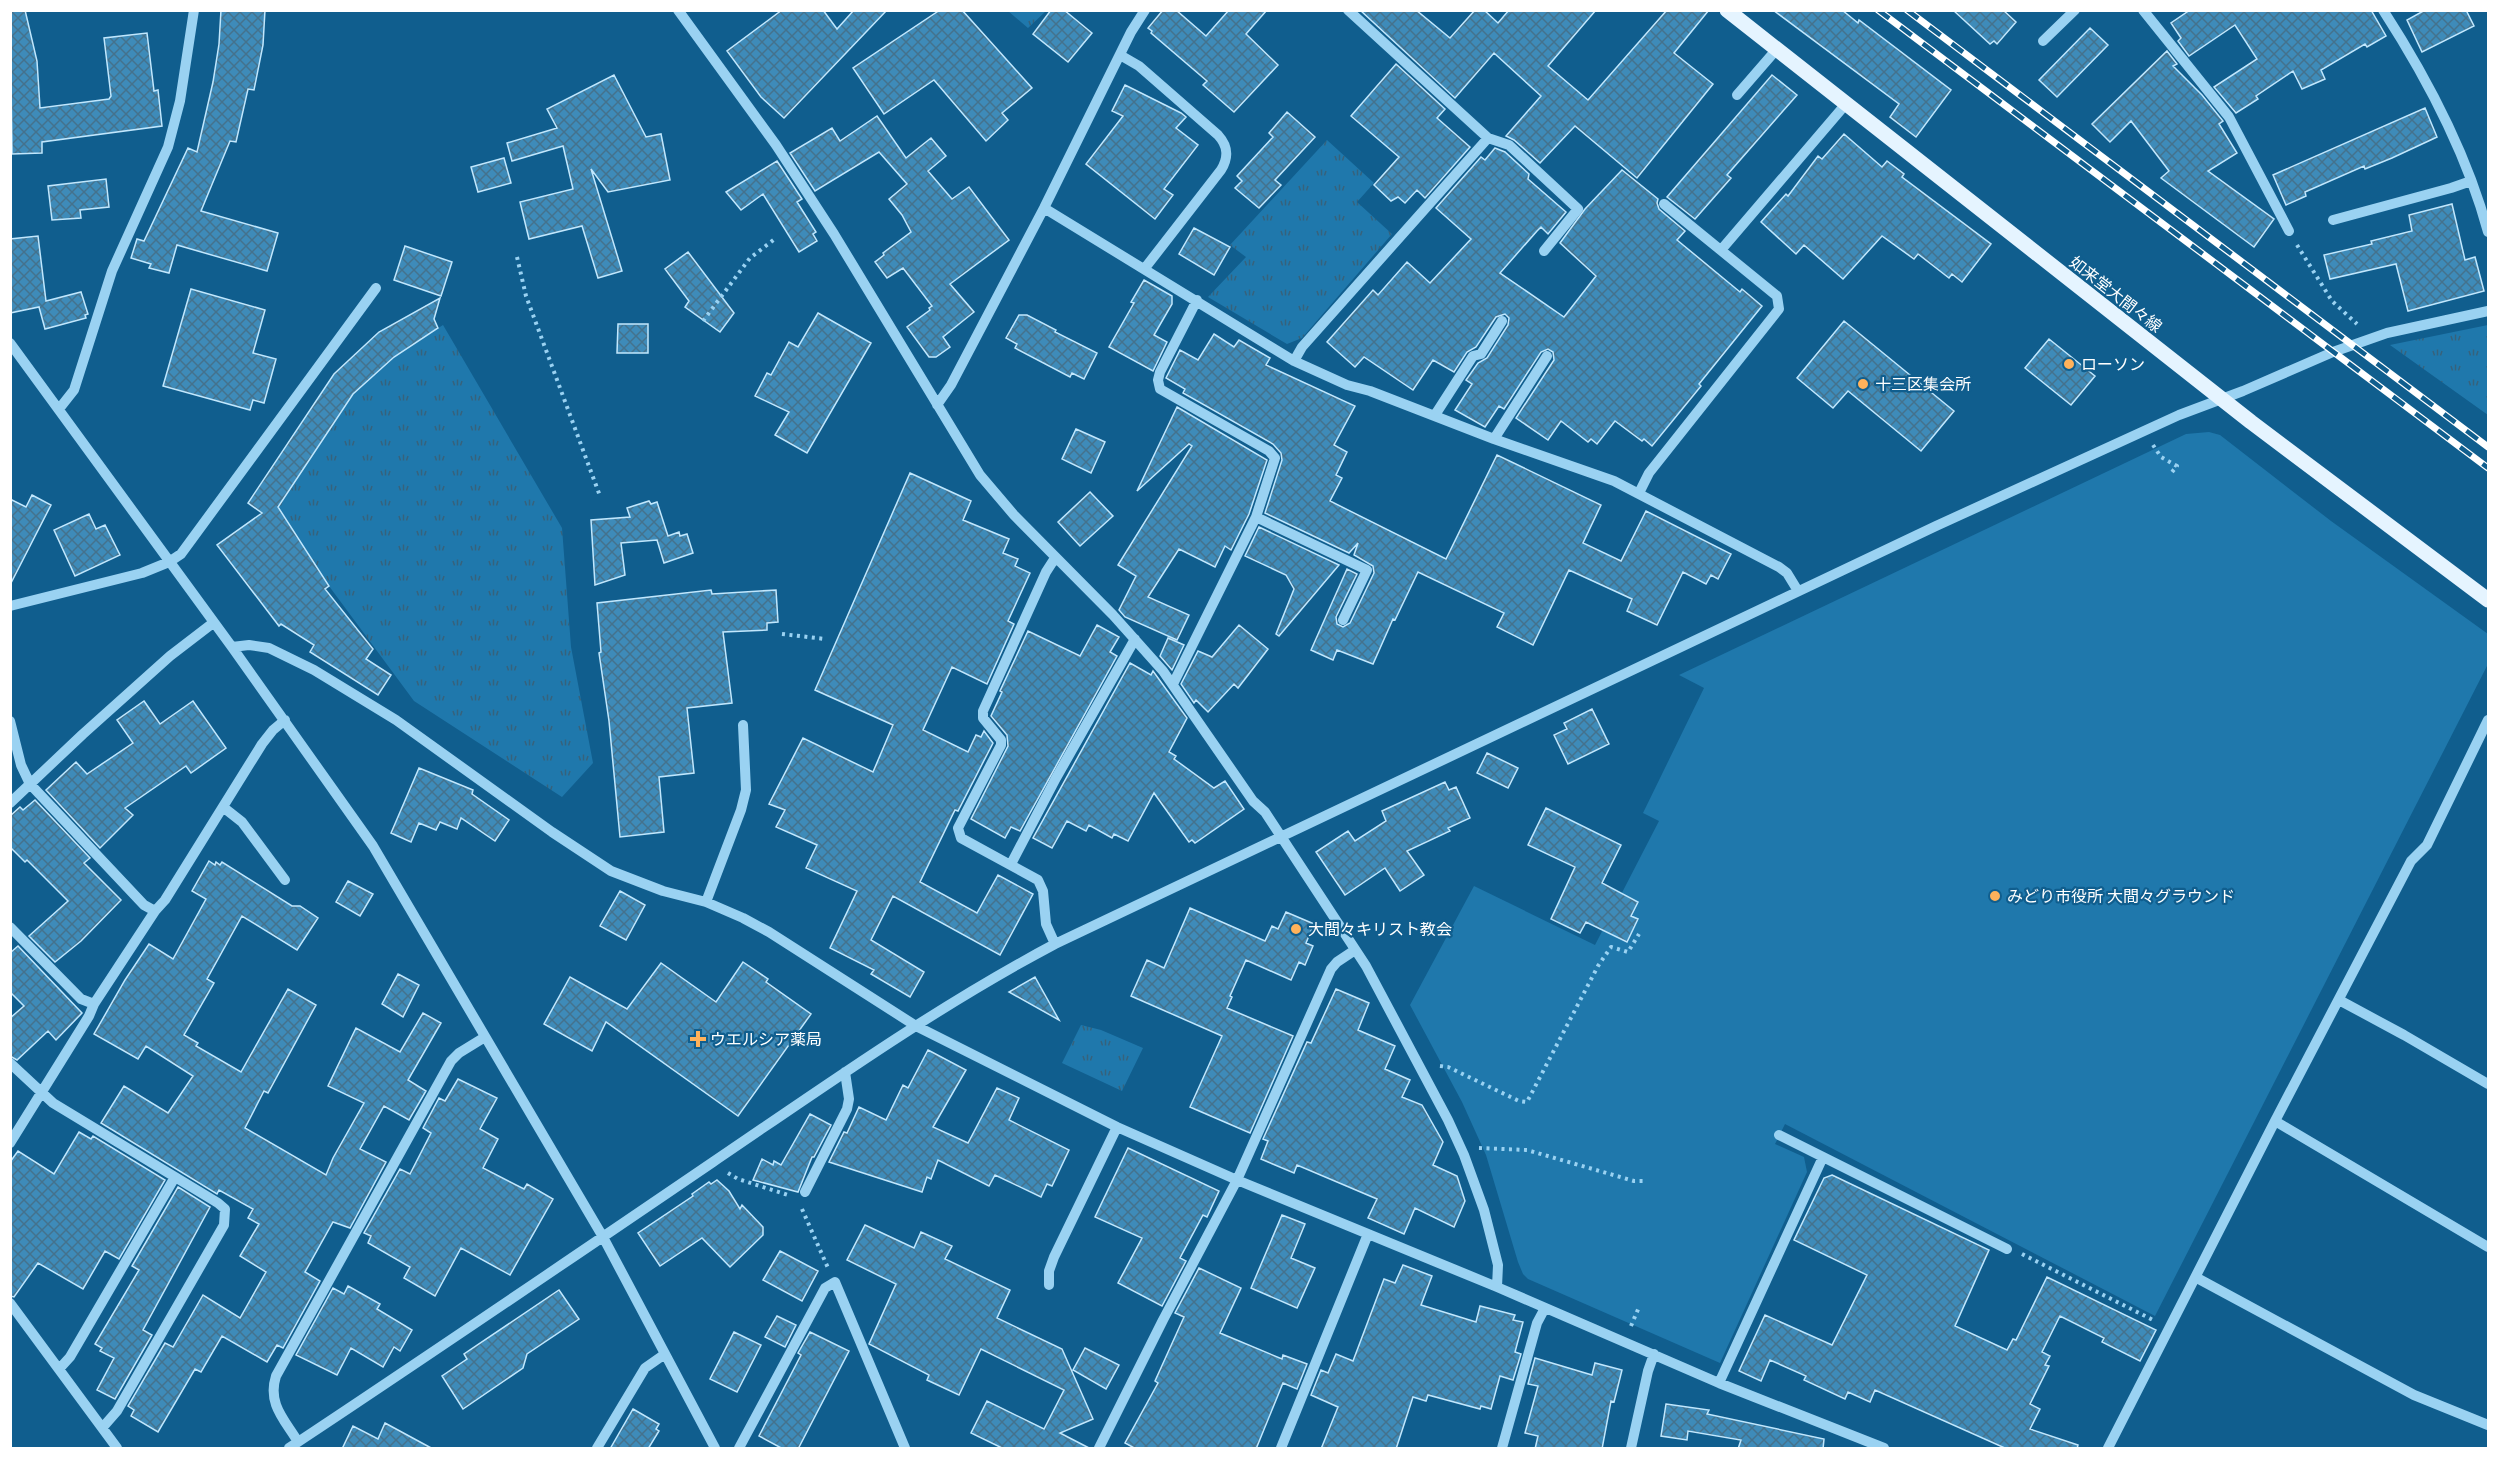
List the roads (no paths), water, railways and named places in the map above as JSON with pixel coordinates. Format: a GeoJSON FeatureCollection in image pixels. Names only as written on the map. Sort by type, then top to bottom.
{"type":"FeatureCollection","features":[{"type":"Feature","properties":{"kind":"main road","name":"如来堂大間々線"},"geometry":{"type":"LineString","coordinates":[[1727,10],[2222,399],[2488,600]]}},
{"type":"Feature","properties":{"kind":"street"},"geometry":{"type":"LineString","coordinates":[[59,409],[75,390],[112,271],[168,147],[180,101],[194,10]]}},
{"type":"Feature","properties":{"kind":"street"},"geometry":{"type":"LineString","coordinates":[[678,10],[776,145],[834,234],[985,482],[1055,558],[1135,639],[1173,684],[1208,739],[1253,801],[1265,812],[1355,950],[1379,989],[1464,1155],[1484,1210],[1498,1265],[1497,1287]]}},
{"type":"Feature","properties":{"kind":"street"},"geometry":{"type":"LineString","coordinates":[[937,405],[951,386],[1145,10]]}},
{"type":"Feature","properties":{"kind":"street"},"geometry":{"type":"LineString","coordinates":[[1348,10],[1488,138],[1509,145],[1578,209],[1544,251]]}},
{"type":"Feature","properties":{"kind":"street"},"geometry":{"type":"LineString","coordinates":[[2043,41],[2075,10]]}},
{"type":"Feature","properties":{"kind":"street"},"geometry":{"type":"LineString","coordinates":[[2143,10],[2229,117],[2271,201],[2289,231]]}},
{"type":"Feature","properties":{"kind":"street"},"geometry":{"type":"LineString","coordinates":[[2383,10],[2403,41],[2436,103],[2471,181],[2488,231]]}},
{"type":"Feature","properties":{"kind":"street"},"geometry":{"type":"LineString","coordinates":[[1737,95],[1776,50]]}},
{"type":"Feature","properties":{"kind":"street"},"geometry":{"type":"LineString","coordinates":[[1120,55],[1139,66],[1218,135],[1226,145],[1227,151],[1227,157],[1221,170],[1145,268]]}},
{"type":"Feature","properties":{"kind":"street"},"geometry":{"type":"LineString","coordinates":[[1721,250],[1845,105]]}},
{"type":"Feature","properties":{"kind":"street"},"geometry":{"type":"LineString","coordinates":[[1294,361],[1302,347],[1488,138]]}},
{"type":"Feature","properties":{"kind":"street"},"geometry":{"type":"LineString","coordinates":[[2333,220],[2471,181]]}},
{"type":"Feature","properties":{"kind":"street"},"geometry":{"type":"LineString","coordinates":[[1639,493],[1649,473],[1779,309],[1777,296],[1664,204]]}},
{"type":"Feature","properties":{"kind":"street"},"geometry":{"type":"LineString","coordinates":[[1044,208],[1294,361],[1347,386],[1370,391],[1494,439],[1591,471],[1639,493],[1779,567],[1787,573],[1798,591]]}},
{"type":"Feature","properties":{"kind":"street"},"geometry":{"type":"LineString","coordinates":[[10,606],[142,573],[169,562],[190,545],[376,288]]}},
{"type":"Feature","properties":{"kind":"street"},"geometry":{"type":"LineString","coordinates":[[1173,684],[1256,517],[1275,458],[1273,454],[1160,389],[1158,380],[1188,313],[1197,300]]}},
{"type":"Feature","properties":{"kind":"street"},"geometry":{"type":"LineString","coordinates":[[485,1037],[459,1053],[452,1061],[276,1376],[272,1396],[294,1445],[603,1238],[845,1072],[998,975],[1055,944],[1798,591],[2188,411],[2373,338],[2410,327],[2488,311]]}},
{"type":"Feature","properties":{"kind":"street"},"geometry":{"type":"LineString","coordinates":[[1435,415],[1473,356],[1481,354],[1502,321]]}},
{"type":"Feature","properties":{"kind":"street"},"geometry":{"type":"LineString","coordinates":[[10,343],[285,720],[364,833],[603,1238],[715,1449]]}},
{"type":"Feature","properties":{"kind":"street"},"geometry":{"type":"LineString","coordinates":[[1494,439],[1547,356]]}},
{"type":"Feature","properties":{"kind":"street"},"geometry":{"type":"LineString","coordinates":[[1256,517],[1367,570],[1343,620]]}},
{"type":"Feature","properties":{"kind":"street"},"geometry":{"type":"LineString","coordinates":[[1055,558],[1046,572],[983,711],[983,717],[1001,740],[1000,745],[958,828],[961,838],[1038,879],[1042,884],[1046,924],[1055,944]]}},
{"type":"Feature","properties":{"kind":"street"},"geometry":{"type":"LineString","coordinates":[[10,802],[170,656],[213,622]]}},
{"type":"Feature","properties":{"kind":"street"},"geometry":{"type":"LineString","coordinates":[[1011,864],[1056,778],[1135,639]]}},
{"type":"Feature","properties":{"kind":"street"},"geometry":{"type":"LineString","coordinates":[[232,647],[249,645],[269,648],[306,666],[396,720],[552,832],[611,871],[663,891],[706,902],[743,918],[769,932],[916,1026],[1117,1127],[1237,1180],[1497,1287],[1868,1446],[1884,1449]]}},
{"type":"Feature","properties":{"kind":"street"},"geometry":{"type":"LineString","coordinates":[[10,1143],[89,1017],[94,1004],[155,911],[165,900],[262,744],[285,720]]}},
{"type":"Feature","properties":{"kind":"street"},"geometry":{"type":"LineString","coordinates":[[2108,1449],[2411,861],[2427,845],[2488,720]]}},
{"type":"Feature","properties":{"kind":"street"},"geometry":{"type":"LineString","coordinates":[[10,721],[21,765],[30,784],[144,904],[155,911]]}},
{"type":"Feature","properties":{"kind":"street"},"geometry":{"type":"LineString","coordinates":[[706,902],[741,810],[746,790],[743,725]]}},
{"type":"Feature","properties":{"kind":"street"},"geometry":{"type":"LineString","coordinates":[[223,807],[242,822],[285,879]]}},
{"type":"Feature","properties":{"kind":"street"},"geometry":{"type":"LineString","coordinates":[[10,927],[81,999],[94,1004]]}},
{"type":"Feature","properties":{"kind":"street"},"geometry":{"type":"LineString","coordinates":[[1099,1449],[1163,1320],[1237,1180],[1331,969],[1355,950]]}},
{"type":"Feature","properties":{"kind":"street"},"geometry":{"type":"LineString","coordinates":[[2339,1000],[2488,1084]]}},
{"type":"Feature","properties":{"kind":"street"},"geometry":{"type":"LineString","coordinates":[[10,1063],[53,1103],[225,1209],[224,1225],[117,1411],[103,1427]]}},
{"type":"Feature","properties":{"kind":"street"},"geometry":{"type":"LineString","coordinates":[[803,1195],[847,1109],[849,1099],[845,1072]]}},
{"type":"Feature","properties":{"kind":"street"},"geometry":{"type":"LineString","coordinates":[[2275,1121],[2488,1247]]}},
{"type":"Feature","properties":{"kind":"street"},"geometry":{"type":"LineString","coordinates":[[1049,1285],[1048,1271],[1054,1257],[1117,1127]]}},
{"type":"Feature","properties":{"kind":"street"},"geometry":{"type":"LineString","coordinates":[[1779,1135],[2007,1249]]}},
{"type":"Feature","properties":{"kind":"street"},"geometry":{"type":"LineString","coordinates":[[1719,1383],[1823,1157]]}},
{"type":"Feature","properties":{"kind":"street"},"geometry":{"type":"LineString","coordinates":[[60,1368],[70,1357],[175,1177]]}},
{"type":"Feature","properties":{"kind":"street"},"geometry":{"type":"LineString","coordinates":[[1281,1449],[1368,1234]]}},
{"type":"Feature","properties":{"kind":"street"},"geometry":{"type":"LineString","coordinates":[[2197,1278],[2414,1395],[2488,1425]]}},
{"type":"Feature","properties":{"kind":"street"},"geometry":{"type":"LineString","coordinates":[[740,1449],[825,1288],[835,1282],[905,1449]]}},
{"type":"Feature","properties":{"kind":"street"},"geometry":{"type":"LineString","coordinates":[[10,1303],[60,1368],[117,1449]]}},
{"type":"Feature","properties":{"kind":"street"},"geometry":{"type":"LineString","coordinates":[[1502,1449],[1537,1323],[1545,1308]]}},
{"type":"Feature","properties":{"kind":"street"},"geometry":{"type":"LineString","coordinates":[[597,1449],[645,1368],[665,1354]]}},
{"type":"Feature","properties":{"kind":"street"},"geometry":{"type":"LineString","coordinates":[[1631,1449],[1648,1371],[1654,1354]]}},
{"type":"Feature","properties":{"kind":"railway"},"geometry":{"type":"LineString","coordinates":[[1878,10],[2488,468]]}},
{"type":"Feature","properties":{"kind":"railway"},"geometry":{"type":"LineString","coordinates":[[1907,10],[2488,447]]}},
{"type":"Feature","properties":{"kind":"place","name":"ローソン"},"geometry":{"type":"Point","coordinates":[2069,364]}},
{"type":"Feature","properties":{"kind":"place","name":"十三区集会所"},"geometry":{"type":"Point","coordinates":[1863,384]}},
{"type":"Feature","properties":{"kind":"place","name":"みどり市役所 大間々グラウンド"},"geometry":{"type":"Point","coordinates":[1995,896]}},
{"type":"Feature","properties":{"kind":"place","name":"大間々キリスト教会"},"geometry":{"type":"Point","coordinates":[1296,929]}},
{"type":"Feature","properties":{"kind":"place","name":"ウエルシア薬局"},"geometry":{"type":"Point","coordinates":[698,1039]}}]}
